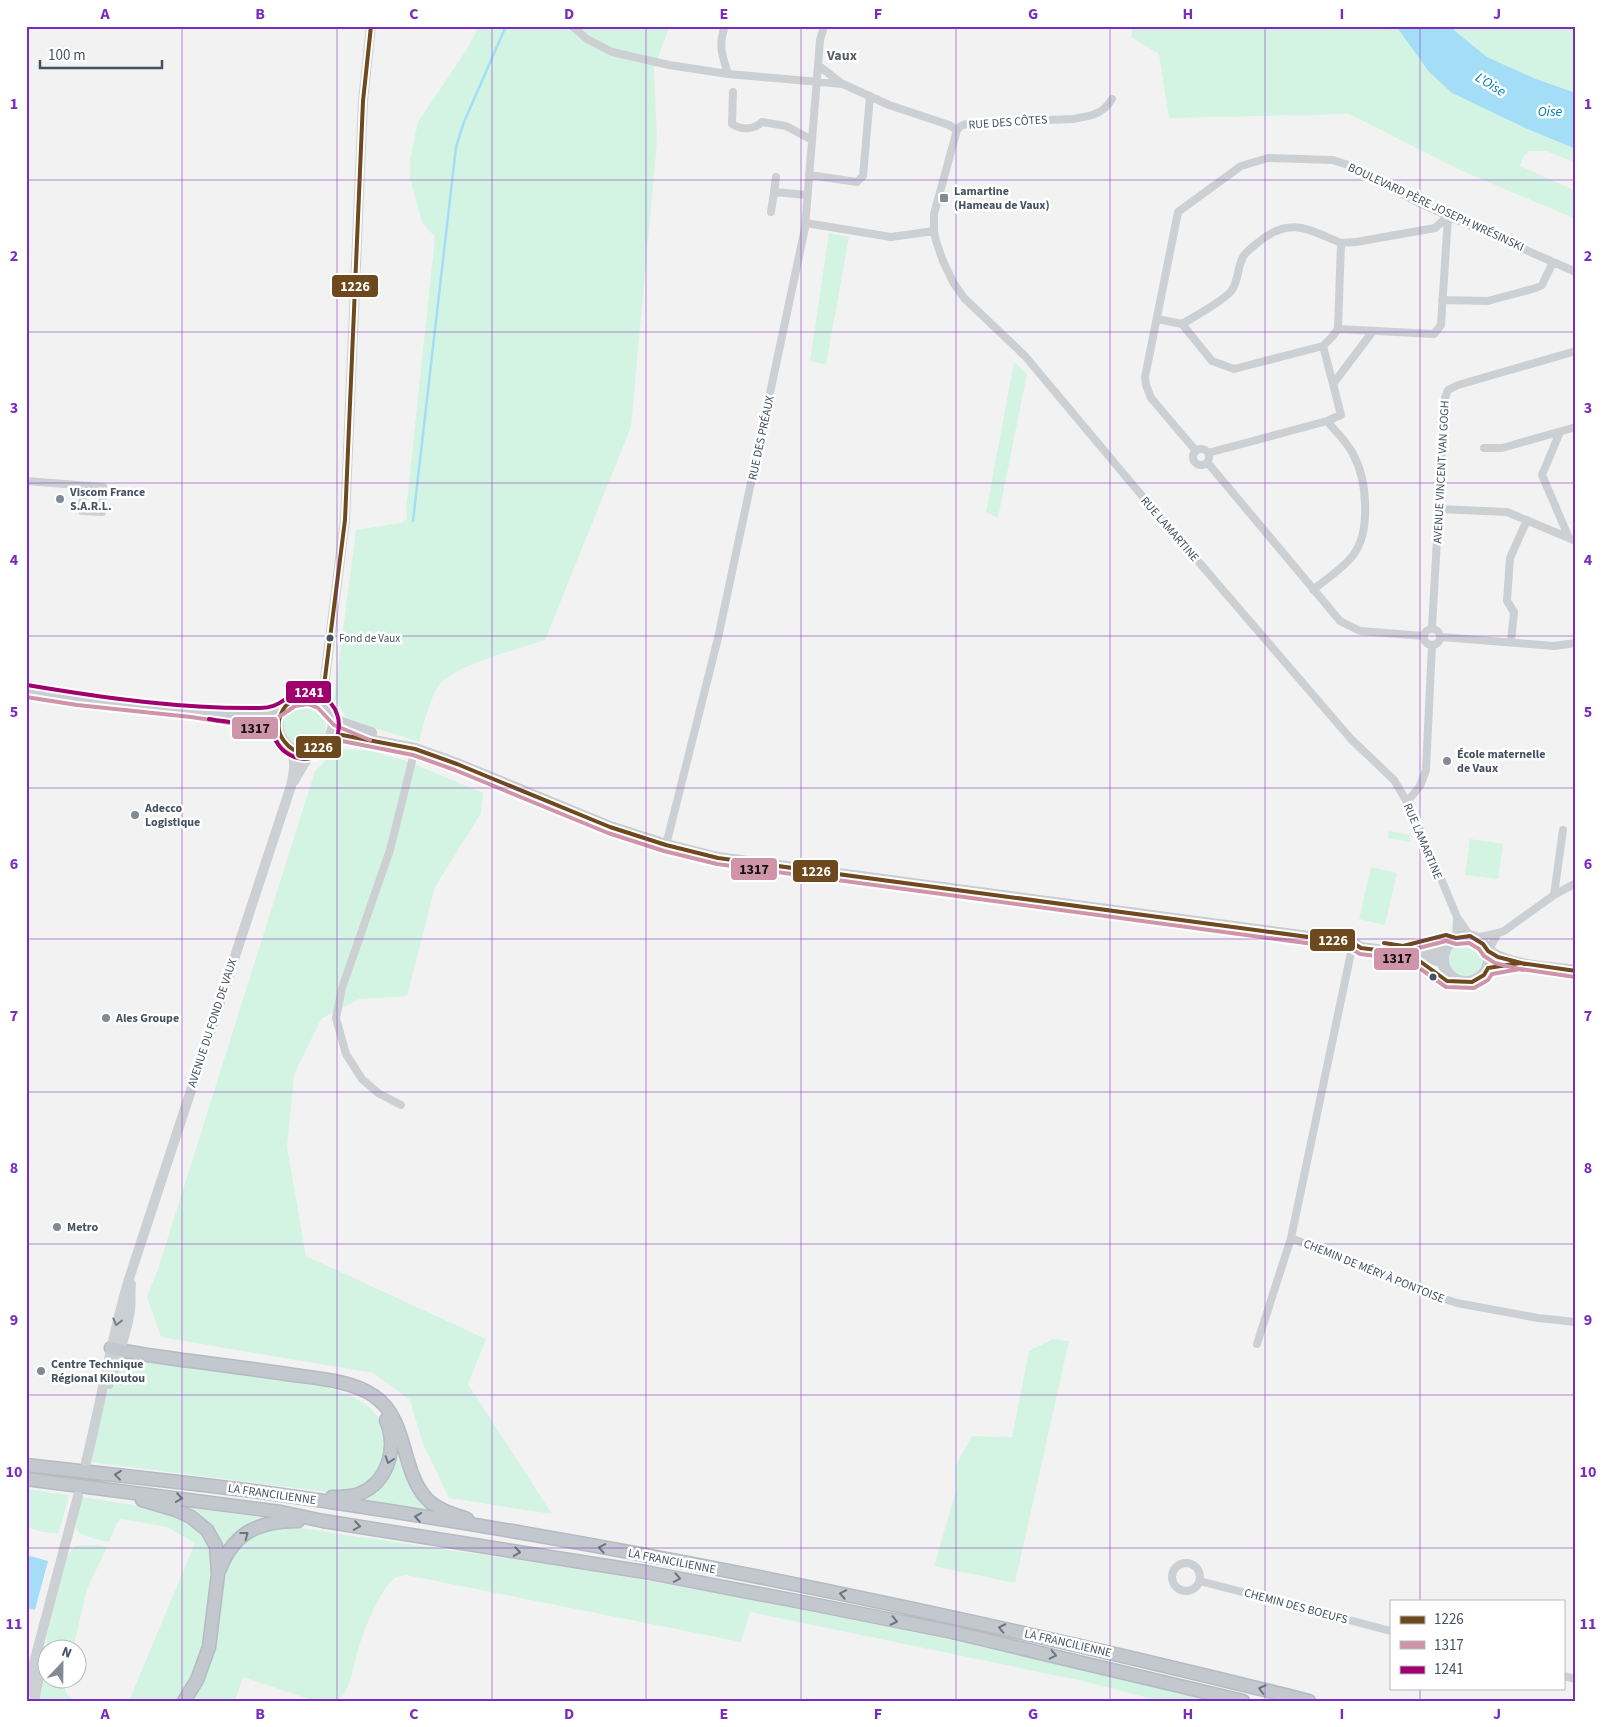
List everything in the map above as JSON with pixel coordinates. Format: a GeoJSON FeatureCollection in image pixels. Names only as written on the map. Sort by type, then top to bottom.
{"type":"FeatureCollection","features":[{"type":"Feature","properties":{"kind":"highway"},"geometry":{"type":"LineString","coordinates":[[116,1349],[341,1383],[367,1392],[383,1404],[397,1425],[416,1482],[427,1499],[444,1510],[501,1530]]}},
{"type":"Feature","properties":{"kind":"highway"},"geometry":{"type":"LineString","coordinates":[[260,1492],[346,1497],[366,1490],[383,1474],[391,1455],[390,1430],[386,1418],[368,1399],[341,1383]]}},
{"type":"Feature","properties":{"kind":"highway","name":"LA FRANCILIENNE"},"geometry":{"type":"LineString","coordinates":[[26,1464],[260,1492],[501,1530],[659,1558],[918,1610],[1077,1645],[1310,1701]]}},
{"type":"Feature","properties":{"kind":"highway","name":"LA FRANCILIENNE"},"geometry":{"type":"LineString","coordinates":[[26,1479],[281,1512],[323,1521],[645,1572],[952,1632],[1243,1701]]}},
{"type":"Feature","properties":{"kind":"highway"},"geometry":{"type":"LineString","coordinates":[[105,1489],[176,1510],[200,1523],[207,1530],[216,1546],[218,1574]]}},
{"type":"Feature","properties":{"kind":"highway"},"geometry":{"type":"LineString","coordinates":[[184,1701],[198,1680],[206,1658],[218,1574],[223,1560],[234,1544],[255,1528],[270,1523],[323,1521]]}},
{"type":"Feature","properties":{"kind":"main road"},"geometry":{"type":"LineString","coordinates":[[26,692],[210,713],[264,722],[272,725],[279,731]]}},
{"type":"Feature","properties":{"kind":"main road"},"geometry":{"type":"LineString","coordinates":[[210,713],[266,714],[278,712],[297,699],[309,698],[317,700],[341,722],[457,764],[610,827],[666,845],[718,858],[1352,943],[1361,948],[1429,957],[1442,962]]}},
{"type":"Feature","properties":{"kind":"main road"},"geometry":{"type":"LineString","coordinates":[[285,707],[279,719],[279,731],[282,739],[289,747],[302,752],[314,751],[336,736],[345,735],[411,748]]}},
{"type":"Feature","properties":{"kind":"main road"},"geometry":{"type":"LineString","coordinates":[[328,741],[333,729],[329,711]]}},
{"type":"Feature","properties":{"kind":"main road"},"geometry":{"type":"LineString","coordinates":[[1352,943],[1363,940],[1433,948],[1473,937],[1483,944],[1488,951],[1498,957],[1520,963],[1576,971]]}},
{"type":"Feature","properties":{"kind":"main road"},"geometry":{"type":"LineString","coordinates":[[1451,942],[1443,954],[1442,962],[1450,976],[1464,982],[1478,979],[1488,968],[1488,951]]}},
{"type":"Feature","properties":{"kind":"main road"},"geometry":{"type":"LineString","coordinates":[[1488,968],[1520,963]]}},
{"type":"Feature","properties":{"kind":"street"},"geometry":{"type":"LineString","coordinates":[[329,711],[325,678],[345,520],[362,101],[371,26]]}},
{"type":"Feature","properties":{"kind":"street","name":"RUE DES CÔTES"},"geometry":{"type":"LineString","coordinates":[[572,26],[588,39],[612,52],[669,65],[728,74],[843,84],[889,105],[949,125],[957,130],[961,126],[970,123],[1089,116],[1106,109],[1112,99]]}},
{"type":"Feature","properties":{"kind":"street"},"geometry":{"type":"LineString","coordinates":[[725,26],[720,38],[722,55],[728,74]]}},
{"type":"Feature","properties":{"kind":"street","name":"RUE DES PRÉAUX"},"geometry":{"type":"LineString","coordinates":[[666,845],[718,638],[806,223],[820,40],[824,26]]}},
{"type":"Feature","properties":{"kind":"street"},"geometry":{"type":"LineString","coordinates":[[819,66],[843,84]]}},
{"type":"Feature","properties":{"kind":"street"},"geometry":{"type":"LineString","coordinates":[[733,92],[732,124],[737,127],[747,128],[758,126],[762,122],[786,126],[812,140]]}},
{"type":"Feature","properties":{"kind":"street"},"geometry":{"type":"LineString","coordinates":[[809,176],[857,182],[863,176],[870,96]]}},
{"type":"Feature","properties":{"kind":"street","name":"RUE LAMARTINE"},"geometry":{"type":"LineString","coordinates":[[957,130],[936,207],[934,231],[943,261],[964,298],[1025,356],[1148,503],[1351,739],[1394,780],[1407,802],[1427,845],[1456,917],[1473,937]]}},
{"type":"Feature","properties":{"kind":"street","name":"BOULEVARD PÈRE JOSEPH WRÉSINSKI"},"geometry":{"type":"LineString","coordinates":[[1196,451],[1151,398],[1145,377],[1178,212],[1241,166],[1268,158],[1333,160],[1354,167],[1415,201],[1576,272]]}},
{"type":"Feature","properties":{"kind":"street"},"geometry":{"type":"LineString","coordinates":[[771,212],[776,177]]}},
{"type":"Feature","properties":{"kind":"street"},"geometry":{"type":"LineString","coordinates":[[774,192],[808,195]]}},
{"type":"Feature","properties":{"kind":"street"},"geometry":{"type":"LineString","coordinates":[[1182,324],[1228,295],[1236,283],[1240,266],[1248,251],[1277,230],[1292,226],[1341,243],[1356,242],[1435,228],[1448,216]]}},
{"type":"Feature","properties":{"kind":"street"},"geometry":{"type":"LineString","coordinates":[[1338,329],[1434,334],[1441,325],[1448,216]]}},
{"type":"Feature","properties":{"kind":"street"},"geometry":{"type":"LineString","coordinates":[[806,223],[891,236],[934,231]]}},
{"type":"Feature","properties":{"kind":"street"},"geometry":{"type":"LineString","coordinates":[[1157,319],[1182,324],[1212,361],[1234,369],[1323,346],[1338,329],[1341,243]]}},
{"type":"Feature","properties":{"kind":"street"},"geometry":{"type":"LineString","coordinates":[[1442,300],[1488,302],[1536,288],[1542,284],[1553,262]]}},
{"type":"Feature","properties":{"kind":"street"},"geometry":{"type":"LineString","coordinates":[[1333,384],[1373,331]]}},
{"type":"Feature","properties":{"kind":"street"},"geometry":{"type":"LineString","coordinates":[[1208,453],[1209,458],[1207,462],[1202,465],[1195,462],[1194,455],[1196,451],[1204,450],[1208,453],[1327,421],[1341,415],[1323,346]]}},
{"type":"Feature","properties":{"kind":"street","name":"AVENUE VINCENT VAN GOGH"},"geometry":{"type":"LineString","coordinates":[[1432,628],[1445,398],[1448,390],[1458,385],[1576,351]]}},
{"type":"Feature","properties":{"kind":"street"},"geometry":{"type":"LineString","coordinates":[[1313,590],[1350,558],[1359,546],[1363,531],[1365,490],[1355,456],[1349,446],[1327,421]]}},
{"type":"Feature","properties":{"kind":"street"},"geometry":{"type":"LineString","coordinates":[[1484,448],[1502,448],[1576,427]]}},
{"type":"Feature","properties":{"kind":"street"},"geometry":{"type":"LineString","coordinates":[[1560,432],[1542,475],[1572,540]]}},
{"type":"Feature","properties":{"kind":"street"},"geometry":{"type":"LineString","coordinates":[[1207,462],[1340,621],[1353,629],[1366,632],[1424,636]]}},
{"type":"Feature","properties":{"kind":"street"},"geometry":{"type":"LineString","coordinates":[[26,481],[83,486]]}},
{"type":"Feature","properties":{"kind":"street"},"geometry":{"type":"LineString","coordinates":[[1438,509],[1507,512],[1572,540]]}},
{"type":"Feature","properties":{"kind":"street"},"geometry":{"type":"LineString","coordinates":[[1511,642],[1514,612],[1507,601],[1510,558],[1526,520]]}},
{"type":"Feature","properties":{"kind":"street"},"geometry":{"type":"LineString","coordinates":[[1424,636],[1432,628],[1438,631],[1441,638]]}},
{"type":"Feature","properties":{"kind":"street"},"geometry":{"type":"LineString","coordinates":[[1424,636],[1426,641],[1432,645]]}},
{"type":"Feature","properties":{"kind":"street"},"geometry":{"type":"LineString","coordinates":[[1432,645],[1439,642],[1441,638]]}},
{"type":"Feature","properties":{"kind":"street"},"geometry":{"type":"LineString","coordinates":[[1441,638],[1554,646],[1576,643]]}},
{"type":"Feature","properties":{"kind":"street"},"geometry":{"type":"LineString","coordinates":[[1407,802],[1420,786],[1426,770],[1432,645]]}},
{"type":"Feature","properties":{"kind":"street"},"geometry":{"type":"LineString","coordinates":[[309,698],[319,692],[325,678]]}},
{"type":"Feature","properties":{"kind":"street","name":"AVENUE DU FOND DE VAUX"},"geometry":{"type":"LineString","coordinates":[[86,1462],[116,1349],[129,1312],[131,1284],[136,1261],[291,786],[294,764],[289,747]]}},
{"type":"Feature","properties":{"kind":"street"},"geometry":{"type":"LineString","coordinates":[[401,1105],[378,1093],[362,1079],[346,1054],[336,1018],[342,988],[390,850],[411,748]]}},
{"type":"Feature","properties":{"kind":"street","name":"AVENUE DU FOND DE VAUX"},"geometry":{"type":"LineString","coordinates":[[291,786],[314,751]]}},
{"type":"Feature","properties":{"kind":"street"},"geometry":{"type":"LineString","coordinates":[[1554,895],[1563,830]]}},
{"type":"Feature","properties":{"kind":"street"},"geometry":{"type":"LineString","coordinates":[[1473,937],[1504,931],[1554,895],[1576,883]]}},
{"type":"Feature","properties":{"kind":"street","name":"RUE LAMARTINE"},"geometry":{"type":"LineString","coordinates":[[1451,942],[1456,917]]}},
{"type":"Feature","properties":{"kind":"street"},"geometry":{"type":"LineString","coordinates":[[1488,951],[1498,933]]}},
{"type":"Feature","properties":{"kind":"street"},"geometry":{"type":"LineString","coordinates":[[1257,1344],[1292,1238],[1352,943]]}},
{"type":"Feature","properties":{"kind":"street","name":"CHEMIN DE MÉRY À PONTOISE"},"geometry":{"type":"LineString","coordinates":[[1292,1238],[1420,1291],[1457,1304],[1538,1318],[1576,1322]]}},
{"type":"Feature","properties":{"kind":"street"},"geometry":{"type":"LineString","coordinates":[[26,1693],[78,1496]]}},
{"type":"Feature","properties":{"kind":"street","name":"CHEMIN DES BOEUFS"},"geometry":{"type":"LineString","coordinates":[[1200,1581],[1390,1631]]}},
{"type":"Feature","properties":{"kind":"street"},"geometry":{"type":"LineString","coordinates":[[34,1701],[41,1667],[41,1639]]}},
{"type":"Feature","properties":{"kind":"green space"},"geometry":{"type":"Polygon","coordinates":[[[479,26],[670,26],[654,67],[657,142],[631,427],[545,640],[474,664],[460,670],[440,684],[436,689],[427,712],[419,742],[347,719],[334,699],[356,530],[401,523],[407,519],[406,510],[435,237],[422,222],[410,178],[410,159],[418,122],[467,49],[479,26]]]}},
{"type":"Feature","properties":{"kind":"green space"},"geometry":{"type":"Polygon","coordinates":[[[1133,26],[1396,26],[1429,72],[1452,93],[1525,128],[1576,149],[1576,163],[1546,151],[1529,151],[1523,157],[1520,166],[1576,191],[1576,219],[1460,170],[1349,114],[1169,118],[1159,54],[1131,37],[1133,26]]]}},
{"type":"Feature","properties":{"kind":"green space"},"geometry":{"type":"Polygon","coordinates":[[[1449,26],[1576,26],[1576,93],[1536,79],[1487,57],[1449,26]]]}},
{"type":"Feature","properties":{"kind":"green space"},"geometry":{"type":"Polygon","coordinates":[[[829,233],[849,237],[826,365],[810,361],[829,233]]]}},
{"type":"Feature","properties":{"kind":"green space"},"geometry":{"type":"Polygon","coordinates":[[[1014,362],[1027,374],[998,518],[986,512],[1014,362]]]}},
{"type":"Feature","properties":{"kind":"green space"},"geometry":{"type":"Polygon","coordinates":[[[309,704],[317,707],[323,713],[326,725],[323,737],[317,743],[301,746],[293,743],[287,737],[284,721],[287,713],[293,707],[309,704]]]}},
{"type":"Feature","properties":{"kind":"green space"},"geometry":{"type":"Polygon","coordinates":[[[337,749],[367,750],[407,761],[483,793],[481,813],[435,887],[407,996],[359,999],[321,1019],[294,1075],[287,1147],[306,1256],[486,1339],[468,1384],[552,1514],[449,1498],[423,1444],[410,1400],[373,1373],[161,1337],[147,1297],[158,1269],[315,771],[337,749]]]}},
{"type":"Feature","properties":{"kind":"green space"},"geometry":{"type":"Polygon","coordinates":[[[1389,831],[1411,835],[1410,842],[1388,838],[1389,831]]]}},
{"type":"Feature","properties":{"kind":"green space"},"geometry":{"type":"Polygon","coordinates":[[[1470,839],[1503,844],[1498,879],[1465,875],[1470,839]]]}},
{"type":"Feature","properties":{"kind":"green space"},"geometry":{"type":"Polygon","coordinates":[[[1371,867],[1397,873],[1385,925],[1359,919],[1371,867]]]}},
{"type":"Feature","properties":{"kind":"green space"},"geometry":{"type":"Polygon","coordinates":[[[1467,940],[1479,946],[1485,958],[1479,970],[1467,976],[1455,970],[1449,958],[1455,946],[1467,940]]]}},
{"type":"Feature","properties":{"kind":"green space"},"geometry":{"type":"Polygon","coordinates":[[[1053,1339],[1069,1341],[1015,1583],[934,1566],[956,1491],[956,1465],[972,1436],[1012,1437],[1029,1351],[1053,1339]]]}},
{"type":"Feature","properties":{"kind":"green space"},"geometry":{"type":"Polygon","coordinates":[[[126,1358],[293,1380],[345,1393],[366,1405],[380,1421],[386,1442],[379,1469],[375,1476],[364,1486],[350,1490],[327,1492],[91,1462],[105,1400],[119,1363],[126,1358]]]}},
{"type":"Feature","properties":{"kind":"green space"},"geometry":{"type":"Polygon","coordinates":[[[397,1444],[434,1511],[433,1513],[359,1501],[397,1444]]]}},
{"type":"Feature","properties":{"kind":"green space"},"geometry":{"type":"Polygon","coordinates":[[[26,1489],[69,1495],[59,1533],[43,1532],[26,1527],[26,1489]]]}},
{"type":"Feature","properties":{"kind":"green space"},"geometry":{"type":"Polygon","coordinates":[[[82,1497],[141,1506],[185,1518],[210,1541],[213,1566],[205,1640],[198,1665],[178,1701],[129,1701],[195,1543],[167,1527],[121,1519],[117,1523],[109,1542],[81,1534],[76,1525],[82,1497]]]}},
{"type":"Feature","properties":{"kind":"green space"},"geometry":{"type":"Polygon","coordinates":[[[186,1507],[263,1518],[263,1520],[224,1550],[221,1550],[186,1510],[186,1507]]]}},
{"type":"Feature","properties":{"kind":"green space"},"geometry":{"type":"Polygon","coordinates":[[[276,1527],[301,1528],[621,1576],[735,1597],[1009,1653],[1213,1701],[1161,1701],[1078,1680],[750,1612],[741,1642],[406,1575],[396,1577],[390,1582],[379,1599],[361,1640],[349,1683],[343,1696],[338,1701],[315,1701],[243,1677],[235,1701],[190,1701],[206,1674],[212,1655],[222,1572],[227,1559],[250,1535],[276,1527]]]}},
{"type":"Feature","properties":{"kind":"green space"},"geometry":{"type":"Polygon","coordinates":[[[99,1545],[107,1547],[87,1589],[75,1640],[47,1640],[67,1556],[75,1546],[99,1545]]]}},
{"type":"Feature","properties":{"kind":"green space"},"geometry":{"type":"Polygon","coordinates":[[[38,1690],[65,1690],[68,1696],[79,1701],[36,1701],[38,1690]]]}},
{"type":"Feature","properties":{"kind":"water","name":"Oise"},"geometry":{"type":"Polygon","coordinates":[[[1396,26],[1449,26],[1487,57],[1536,79],[1576,93],[1576,149],[1525,128],[1452,93],[1429,72],[1396,26]]]}},
{"type":"Feature","properties":{"kind":"water"},"geometry":{"type":"Polygon","coordinates":[[[26,1555],[48,1561],[35,1610],[26,1608],[26,1555]]]}},
{"type":"Feature","properties":{"kind":"waterway"},"geometry":{"type":"LineString","coordinates":[[413,521],[456,147],[464,122],[506,26]]}},
{"type":"Feature","properties":{"kind":"waterway"},"geometry":{"type":"LineString","coordinates":[[1379,26],[1385,28]]}},
{"type":"Feature","properties":{"kind":"transit line","name":"1226"},"geometry":{"type":"LineString","coordinates":[[371,26],[363,101],[345,520],[325,678],[317,693],[290,702],[282,711],[280,717],[279,729],[281,735],[291,748],[299,752],[306,752],[342,735],[415,749],[457,764],[610,827],[666,845],[718,858],[1353,943],[1361,948],[1410,954],[1447,981],[1472,982],[1484,975],[1488,968],[1520,963],[1576,971]]}},
{"type":"Feature","properties":{"kind":"transit line","name":"1241"},"geometry":{"type":"LineString","coordinates":[[27,685],[143,702],[231,708],[267,708],[277,705],[298,693],[310,692],[327,699],[335,709],[339,720],[339,727],[332,747],[320,756],[305,759],[298,758],[284,751],[272,734],[266,730],[209,719]]}},
{"type":"Feature","properties":{"kind":"transit line","name":"1317"},"geometry":{"type":"LineString","coordinates":[[26,697],[244,725],[264,730],[274,735],[279,745],[285,751],[304,759],[320,756],[342,741],[413,755],[455,770],[608,833],[664,851],[717,864],[1351,949],[1360,954],[1408,960],[1446,987],[1474,988],[1488,980],[1492,974],[1520,969],[1575,977]]}},
{"type":"Feature","properties":{"kind":"transit line","name":"1317"},"geometry":{"type":"LineString","coordinates":[[241,720],[276,719],[295,706],[308,704],[318,708],[334,725],[370,740]]}},
{"type":"Feature","properties":{"kind":"transit line","name":"1226"},"geometry":{"type":"LineString","coordinates":[[1384,943],[1403,946],[1446,935],[1456,938],[1470,936],[1498,957],[1525,964]]}},
{"type":"Feature","properties":{"kind":"transit line","name":"1317"},"geometry":{"type":"LineString","coordinates":[[1383,949],[1403,952],[1446,941],[1456,944],[1469,943],[1495,963],[1523,970]]}},
{"type":"Feature","properties":{"kind":"place","name":"Lamartine (Hameau de Vaux)"},"geometry":{"type":"Point","coordinates":[944,198]}},
{"type":"Feature","properties":{"kind":"place","name":"Viscom France S.A.R.L."},"geometry":{"type":"Point","coordinates":[60,499]}},
{"type":"Feature","properties":{"kind":"place","name":"Fond de Vaux"},"geometry":{"type":"Point","coordinates":[330,638]}},
{"type":"Feature","properties":{"kind":"place","name":"École maternelle de Vaux"},"geometry":{"type":"Point","coordinates":[1447,761]}},
{"type":"Feature","properties":{"kind":"place","name":"Adecco Logistique"},"geometry":{"type":"Point","coordinates":[135,815]}},
{"type":"Feature","properties":{"kind":"place","name":"Ales Groupe"},"geometry":{"type":"Point","coordinates":[106,1018]}},
{"type":"Feature","properties":{"kind":"place","name":"Metro"},"geometry":{"type":"Point","coordinates":[57,1227]}},
{"type":"Feature","properties":{"kind":"place","name":"Centre Technique Régional Kiloutou"},"geometry":{"type":"Point","coordinates":[41,1371]}},
{"type":"Feature","properties":{"kind":"district","name":"Vaux"},"geometry":{"type":"Point","coordinates":[842,55]}},
{"type":"Feature","properties":{"kind":"water label","name":"L'Oise"},"geometry":{"type":"Point","coordinates":[1491,84]}}]}
